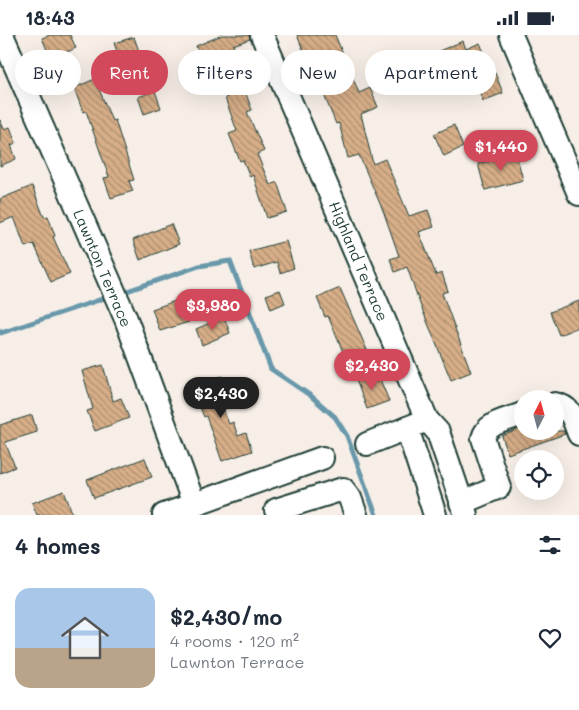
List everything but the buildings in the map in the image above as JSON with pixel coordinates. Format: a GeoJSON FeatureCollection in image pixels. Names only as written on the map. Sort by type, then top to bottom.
{"type":"FeatureCollection","features":[{"type":"Feature","properties":{"kind":"street","name":"Lawnton Terrace"},"geometry":{"type":"LineString","coordinates":[[2,35],[126,319],[194,505]]}},
{"type":"Feature","properties":{"kind":"street","name":"Highland Terrace"},"geometry":{"type":"LineString","coordinates":[[262,35],[417,424],[438,432],[463,509]]}},
{"type":"Feature","properties":{"kind":"street"},"geometry":{"type":"LineString","coordinates":[[511,35],[579,194]]}},
{"type":"Feature","properties":{"kind":"street"},"geometry":{"type":"LineString","coordinates":[[564,406],[570,411],[579,434]]}},
{"type":"Feature","properties":{"kind":"street"},"geometry":{"type":"LineString","coordinates":[[463,509],[499,487],[482,438],[488,427],[514,418]]}},
{"type":"Feature","properties":{"kind":"street"},"geometry":{"type":"LineString","coordinates":[[367,444],[417,424],[435,515]]}},
{"type":"Feature","properties":{"kind":"street"},"geometry":{"type":"LineString","coordinates":[[164,515],[322,458]]}},
{"type":"Feature","properties":{"kind":"street"},"geometry":{"type":"LineString","coordinates":[[277,512],[343,489],[350,498],[356,515]]}},
{"type":"Feature","properties":{"kind":"waterway"},"geometry":{"type":"LineString","coordinates":[[127,291],[199,266],[230,261],[271,369],[311,396],[335,417],[347,436],[376,515]]}},
{"type":"Feature","properties":{"kind":"waterway"},"geometry":{"type":"LineString","coordinates":[[0,331],[1,333],[105,298]]}}]}
